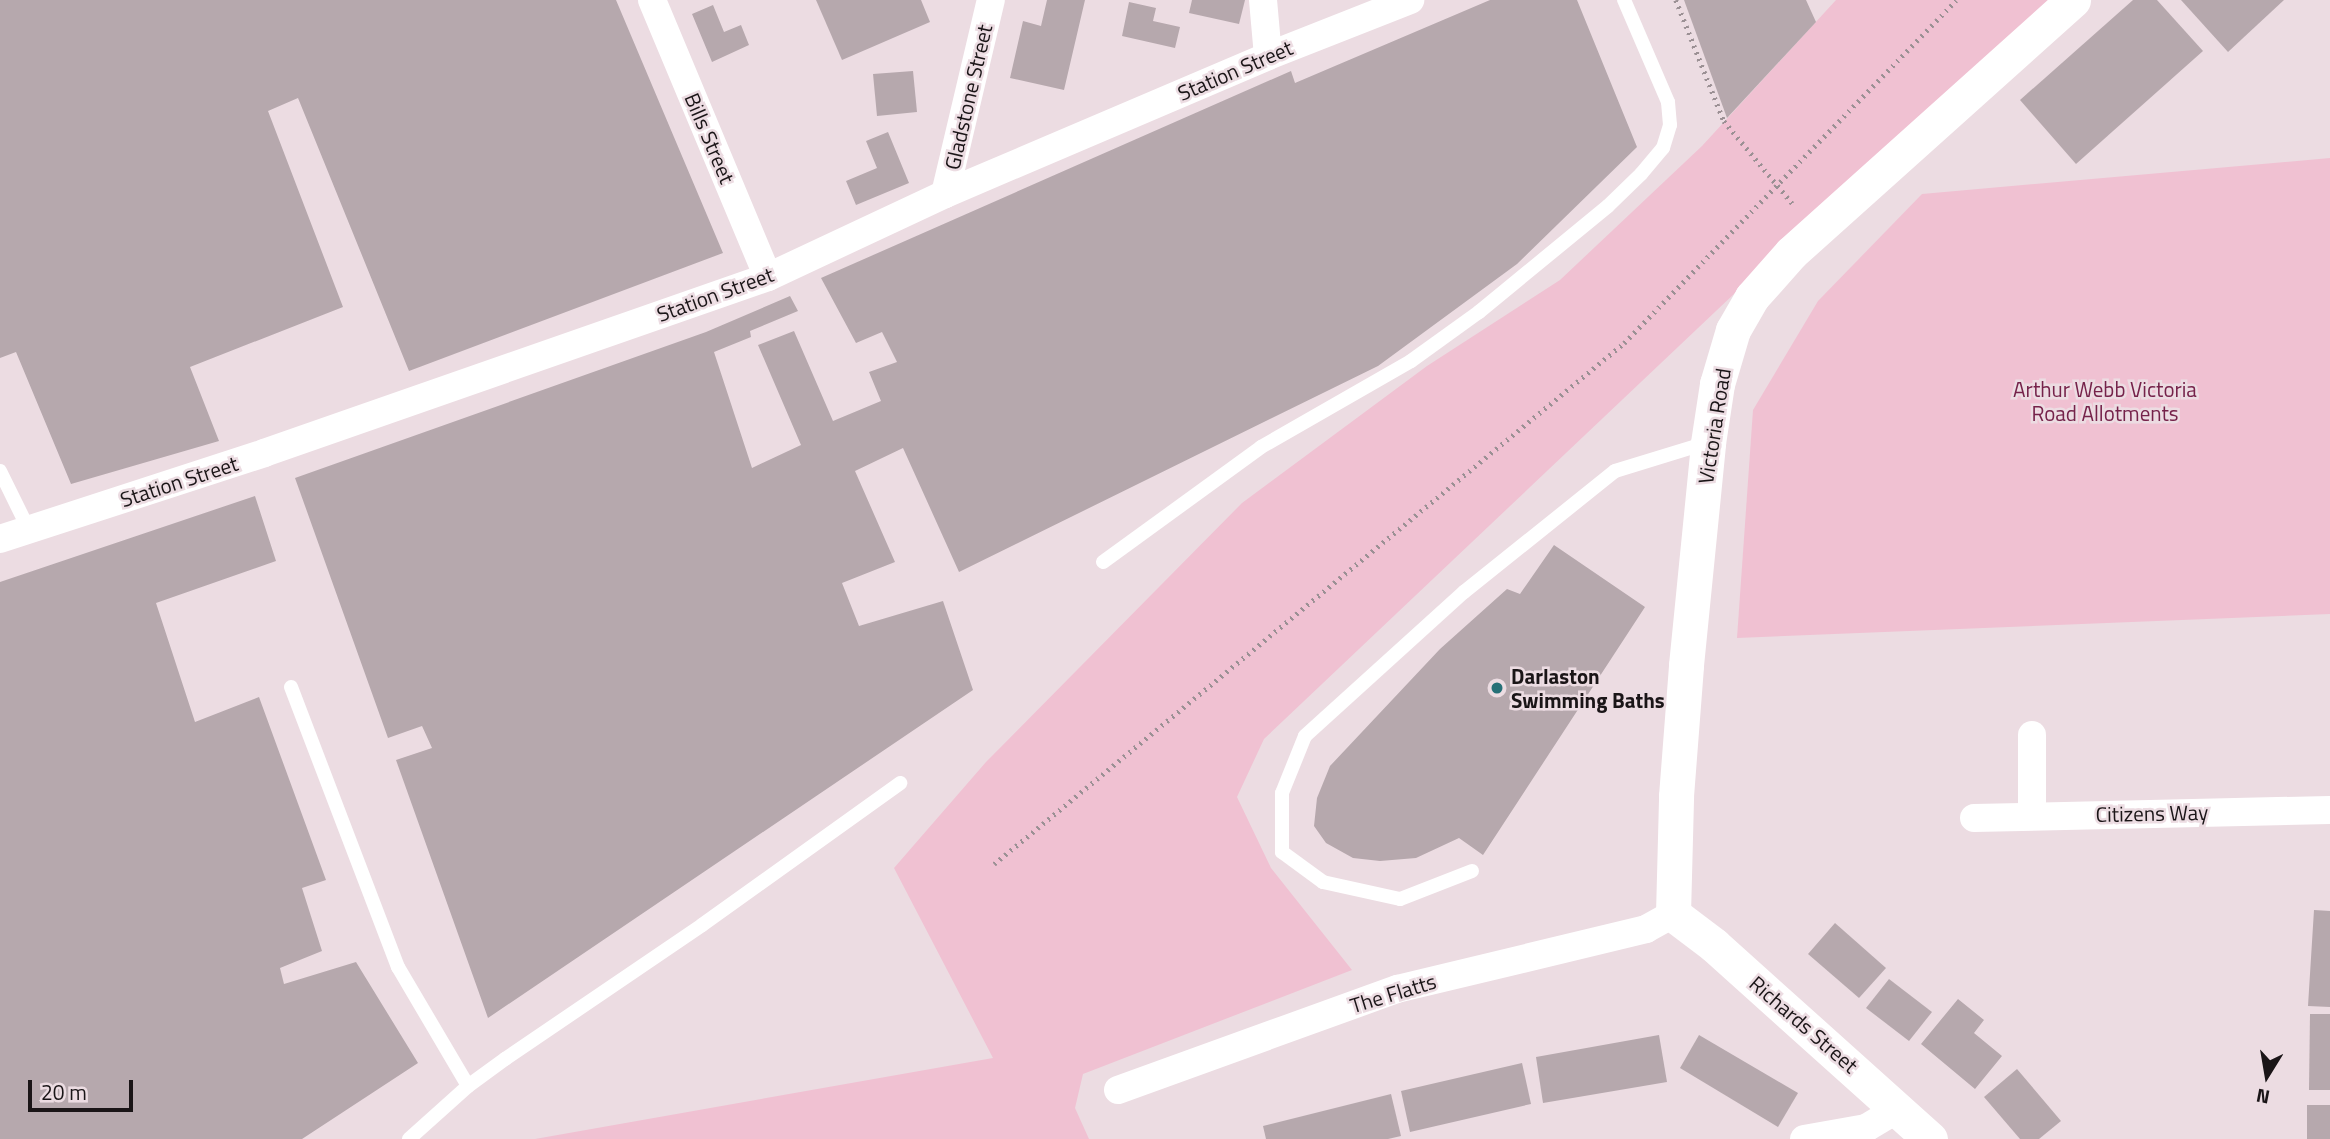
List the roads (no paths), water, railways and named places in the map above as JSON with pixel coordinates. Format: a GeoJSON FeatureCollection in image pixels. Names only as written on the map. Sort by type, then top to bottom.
{"type":"FeatureCollection","features":[{"type":"Feature","properties":{"kind":"street","name":"Bills Street"},"geometry":{"type":"LineString","coordinates":[[652,0],[768,276]]}},
{"type":"Feature","properties":{"kind":"street","name":"Gladstone Street"},"geometry":{"type":"LineString","coordinates":[[945,194],[991,0]]}},
{"type":"Feature","properties":{"kind":"street"},"geometry":{"type":"LineString","coordinates":[[1263,0],[1268,56]]}},
{"type":"Feature","properties":{"kind":"street","name":"Station Street"},"geometry":{"type":"LineString","coordinates":[[0,540],[264,453],[768,276],[945,194],[1268,56],[1410,0]]}},
{"type":"Feature","properties":{"kind":"street","name":"Victoria Road"},"geometry":{"type":"LineString","coordinates":[[1673,914],[1676,796],[1708,443],[1717,384],[1733,330],[1752,297],[1815,231],[2073,0]]}},
{"type":"Feature","properties":{"kind":"street"},"geometry":{"type":"LineString","coordinates":[[2032,735],[2032,816]]}},
{"type":"Feature","properties":{"kind":"street","name":"Citizens Way"},"geometry":{"type":"LineString","coordinates":[[1974,818],[2330,810]]}},
{"type":"Feature","properties":{"kind":"street","name":"The Flatts"},"geometry":{"type":"LineString","coordinates":[[1118,1090],[1397,989],[1646,929],[1673,914]]}},
{"type":"Feature","properties":{"kind":"street","name":"Richards Street"},"geometry":{"type":"LineString","coordinates":[[1673,914],[1714,945],[1899,1108],[1930,1139]]}},
{"type":"Feature","properties":{"kind":"street"},"geometry":{"type":"LineString","coordinates":[[1804,1139],[1866,1128],[1899,1108]]}},
{"type":"Feature","properties":{"kind":"lane"},"geometry":{"type":"LineString","coordinates":[[1103,562],[1261,447],[1411,361],[1479,312],[1608,206],[1641,174],[1663,148],[1670,125],[1668,102],[1624,0]]}},
{"type":"Feature","properties":{"kind":"lane"},"geometry":{"type":"LineString","coordinates":[[1472,871],[1400,899],[1323,882],[1282,852],[1282,793],[1305,736],[1464,592],[1615,471],[1708,443]]}},
{"type":"Feature","properties":{"kind":"lane"},"geometry":{"type":"LineString","coordinates":[[0,471],[29,530]]}},
{"type":"Feature","properties":{"kind":"lane"},"geometry":{"type":"LineString","coordinates":[[291,687],[398,967],[468,1086]]}},
{"type":"Feature","properties":{"kind":"lane"},"geometry":{"type":"LineString","coordinates":[[409,1139],[468,1086],[900,783]]}},
{"type":"Feature","properties":{"kind":"place","name":"Darlaston Swimming Baths"},"geometry":{"type":"Point","coordinates":[1497,688]}},
{"type":"Feature","properties":{"kind":"park label","name":"Arthur Webb Victoria Road Allotments"},"geometry":{"type":"Point","coordinates":[2105,401]}}]}
